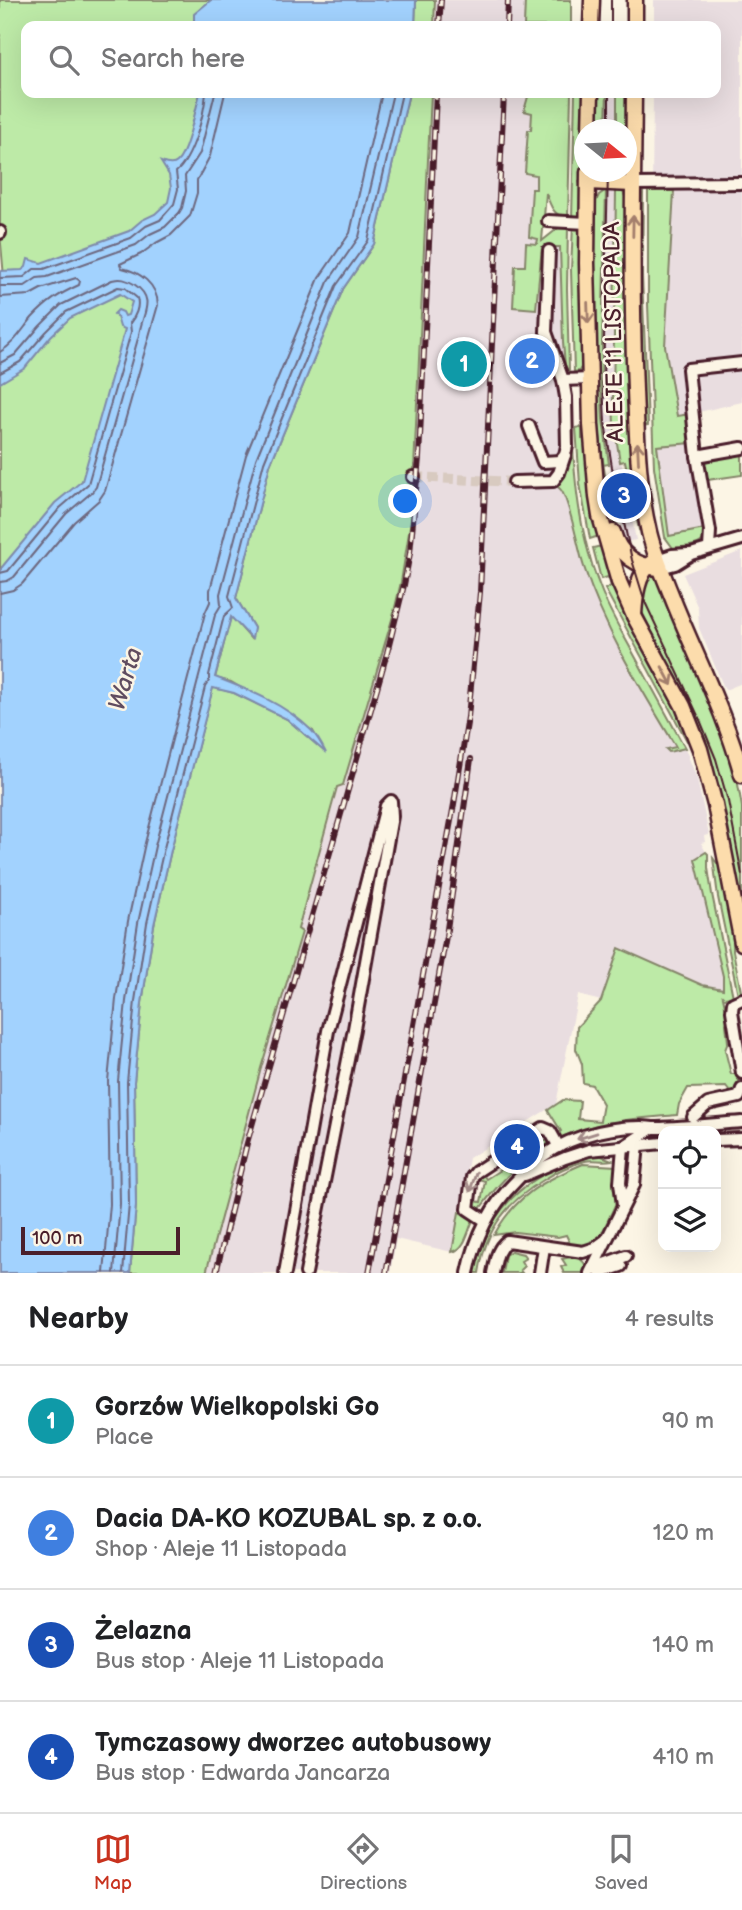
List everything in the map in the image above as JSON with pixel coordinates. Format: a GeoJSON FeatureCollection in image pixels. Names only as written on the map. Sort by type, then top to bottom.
{"type":"FeatureCollection","features":[{"type":"Feature","properties":{"kind":"main road"},"geometry":{"type":"LineString","coordinates":[[591,21],[592,0]]}},
{"type":"Feature","properties":{"kind":"main road"},"geometry":{"type":"LineString","coordinates":[[635,0],[635,21]]}},
{"type":"Feature","properties":{"kind":"main road"},"geometry":{"type":"LineString","coordinates":[[590,119],[591,98]]}},
{"type":"Feature","properties":{"kind":"main road","name":"ALEJE 11 LISTOPADA"},"geometry":{"type":"LineString","coordinates":[[634,98],[632,258],[639,467],[646,517],[654,565],[718,706],[742,775]]}},
{"type":"Feature","properties":{"kind":"main road","name":"ALEJE 11 LISTOPADA"},"geometry":{"type":"LineString","coordinates":[[588,182],[591,425],[597,497],[606,542],[634,616],[682,706],[700,749],[715,805],[742,943]]}},
{"type":"Feature","properties":{"kind":"main road"},"geometry":{"type":"LineString","coordinates":[[620,182],[633,184]]}},
{"type":"Feature","properties":{"kind":"main road"},"geometry":{"type":"LineString","coordinates":[[596,472],[605,495],[618,547],[632,560],[654,565],[639,584],[634,616]]}},
{"type":"Feature","properties":{"kind":"street"},"geometry":{"type":"LineString","coordinates":[[633,184],[742,183]]}},
{"type":"Feature","properties":{"kind":"street"},"geometry":{"type":"LineString","coordinates":[[548,221],[587,223]]}},
{"type":"Feature","properties":{"kind":"street"},"geometry":{"type":"LineString","coordinates":[[514,482],[553,481],[565,455],[566,397],[563,380],[546,332],[549,251]]}},
{"type":"Feature","properties":{"kind":"street"},"geometry":{"type":"LineString","coordinates":[[709,548],[710,530],[688,369],[742,363]]}},
{"type":"Feature","properties":{"kind":"street"},"geometry":{"type":"LineString","coordinates":[[563,380],[590,379]]}},
{"type":"Feature","properties":{"kind":"street"},"geometry":{"type":"LineString","coordinates":[[529,426],[543,462],[561,461],[565,455]]}},
{"type":"Feature","properties":{"kind":"street"},"geometry":{"type":"LineString","coordinates":[[698,456],[742,447]]}},
{"type":"Feature","properties":{"kind":"street"},"geometry":{"type":"LineString","coordinates":[[654,565],[675,564],[691,554],[742,539]]}},
{"type":"Feature","properties":{"kind":"street"},"geometry":{"type":"LineString","coordinates":[[285,1273],[328,1031],[386,806],[391,802],[392,816],[357,1016],[306,1273]]}},
{"type":"Feature","properties":{"kind":"street"},"geometry":{"type":"LineString","coordinates":[[742,999],[733,1003],[732,1011],[742,1073]]}},
{"type":"Feature","properties":{"kind":"street"},"geometry":{"type":"LineString","coordinates":[[693,1117],[708,1104],[739,1097],[742,1089]]}},
{"type":"Feature","properties":{"kind":"street"},"geometry":{"type":"LineString","coordinates":[[468,1273],[472,1252],[486,1221],[505,1193],[531,1165],[559,1147],[588,1134],[609,1130],[742,1122]]}},
{"type":"Feature","properties":{"kind":"street"},"geometry":{"type":"LineString","coordinates":[[486,1221],[468,1209],[472,1177],[476,1172],[543,1128],[550,1130],[559,1147]]}},
{"type":"Feature","properties":{"kind":"street"},"geometry":{"type":"LineString","coordinates":[[595,1271],[606,1240],[623,1207],[620,1183],[631,1144],[654,1128]]}},
{"type":"Feature","properties":{"kind":"street"},"geometry":{"type":"LineString","coordinates":[[609,1130],[631,1144]]}},
{"type":"Feature","properties":{"kind":"street"},"geometry":{"type":"LineString","coordinates":[[721,1140],[742,1139]]}},
{"type":"Feature","properties":{"kind":"street"},"geometry":{"type":"LineString","coordinates":[[520,1178],[575,1154],[631,1144],[658,1143]]}},
{"type":"Feature","properties":{"kind":"street"},"geometry":{"type":"LineString","coordinates":[[493,1273],[497,1253],[508,1241],[583,1252],[606,1240]]}},
{"type":"Feature","properties":{"kind":"street"},"geometry":{"type":"LineString","coordinates":[[541,1273],[544,1247]]}},
{"type":"Feature","properties":{"kind":"street"},"geometry":{"type":"LineString","coordinates":[[595,1271],[623,1261]]}},
{"type":"Feature","properties":{"kind":"shaded area"},"geometry":{"type":"Polygon","coordinates":[[[436,0],[556,0],[558,21],[435,21],[436,0]]]}},
{"type":"Feature","properties":{"kind":"shaded area"},"geometry":{"type":"Polygon","coordinates":[[[654,0],[742,0],[742,402],[677,417],[665,346],[674,191],[652,190],[653,98],[721,98],[721,21],[654,21],[654,0]]]}},
{"type":"Feature","properties":{"kind":"shaded area"},"geometry":{"type":"Polygon","coordinates":[[[431,98],[553,98],[542,246],[560,247],[563,342],[570,393],[561,490],[579,553],[616,644],[676,748],[667,749],[676,751],[685,748],[697,779],[709,835],[704,836],[705,842],[701,843],[706,852],[695,859],[723,976],[723,990],[702,985],[619,948],[601,1001],[578,995],[556,1104],[469,1158],[452,1252],[396,1239],[390,1273],[206,1273],[261,1068],[302,932],[298,930],[337,787],[343,785],[401,582],[412,514],[431,98]]]}},
{"type":"Feature","properties":{"kind":"shaded area"},"geometry":{"type":"Polygon","coordinates":[[[607,98],[617,98],[617,119],[606,119],[607,98]]]}},
{"type":"Feature","properties":{"kind":"shaded area"},"geometry":{"type":"Polygon","coordinates":[[[605,182],[616,182],[612,382],[614,424],[636,540],[625,542],[607,454],[601,383],[605,182]]]}},
{"type":"Feature","properties":{"kind":"shaded area"},"geometry":{"type":"Polygon","coordinates":[[[692,443],[705,529],[669,536],[657,446],[692,443]]]}},
{"type":"Feature","properties":{"kind":"shaded area"},"geometry":{"type":"Polygon","coordinates":[[[742,551],[742,683],[725,690],[699,628],[698,608],[683,574],[742,551]]]}},
{"type":"Feature","properties":{"kind":"green space"},"geometry":{"type":"Polygon","coordinates":[[[0,0],[211,0],[213,12],[208,21],[21,21],[21,98],[206,98],[167,214],[121,240],[4,277],[0,233],[0,0]]]}},
{"type":"Feature","properties":{"kind":"green space"},"geometry":{"type":"Polygon","coordinates":[[[416,0],[435,0],[434,21],[415,21],[416,0]]]}},
{"type":"Feature","properties":{"kind":"green space"},"geometry":{"type":"Polygon","coordinates":[[[525,0],[571,0],[571,21],[524,21],[525,0]]]}},
{"type":"Feature","properties":{"kind":"green space"},"geometry":{"type":"Polygon","coordinates":[[[408,98],[431,98],[412,514],[393,616],[343,785],[337,787],[298,929],[302,932],[261,1068],[206,1273],[130,1273],[136,1205],[134,1082],[142,1003],[154,925],[213,687],[234,693],[287,719],[324,751],[313,731],[231,682],[215,678],[231,616],[251,639],[254,628],[236,598],[270,465],[343,289],[374,244],[408,98]]]}},
{"type":"Feature","properties":{"kind":"green space"},"geometry":{"type":"Polygon","coordinates":[[[528,98],[571,98],[568,218],[556,212],[546,193],[542,241],[562,225],[568,225],[568,371],[563,342],[560,247],[542,247],[536,309],[513,307],[515,266],[525,266],[526,243],[537,244],[538,239],[529,237],[532,189],[536,189],[536,175],[525,173],[532,113],[524,111],[528,98]]]}},
{"type":"Feature","properties":{"kind":"green space"},"geometry":{"type":"Polygon","coordinates":[[[575,98],[585,98],[584,119],[574,119],[575,98]]]}},
{"type":"Feature","properties":{"kind":"green space"},"geometry":{"type":"Polygon","coordinates":[[[597,98],[607,98],[606,119],[596,119],[597,98]]]}},
{"type":"Feature","properties":{"kind":"green space"},"geometry":{"type":"Polygon","coordinates":[[[617,98],[629,98],[628,119],[617,119],[617,98]]]}},
{"type":"Feature","properties":{"kind":"green space"},"geometry":{"type":"Polygon","coordinates":[[[574,135],[574,182],[583,182],[582,211],[578,218],[572,219],[574,135]]]}},
{"type":"Feature","properties":{"kind":"green space"},"geometry":{"type":"Polygon","coordinates":[[[606,190],[601,383],[609,464],[604,465],[595,371],[594,205],[599,195],[606,190]]]}},
{"type":"Feature","properties":{"kind":"green space"},"geometry":{"type":"Polygon","coordinates":[[[616,191],[623,192],[626,199],[642,529],[639,530],[625,461],[620,462],[614,424],[616,191]]]}},
{"type":"Feature","properties":{"kind":"green space"},"geometry":{"type":"Polygon","coordinates":[[[648,191],[674,191],[665,346],[677,416],[690,414],[692,443],[657,446],[669,536],[705,529],[700,543],[673,548],[665,537],[654,467],[648,304],[648,191]]]}},
{"type":"Feature","properties":{"kind":"green space"},"geometry":{"type":"Polygon","coordinates":[[[643,193],[642,276],[648,425],[643,426],[638,195],[643,193]]]}},
{"type":"Feature","properties":{"kind":"green space"},"geometry":{"type":"Polygon","coordinates":[[[573,225],[582,230],[583,364],[579,371],[574,372],[571,270],[573,225]]]}},
{"type":"Feature","properties":{"kind":"green space"},"geometry":{"type":"Polygon","coordinates":[[[138,290],[97,448],[0,663],[0,372],[98,293],[138,290]]]}},
{"type":"Feature","properties":{"kind":"green space"},"geometry":{"type":"Polygon","coordinates":[[[570,393],[580,516],[592,564],[610,611],[685,748],[669,752],[666,749],[676,747],[602,614],[584,567],[564,496],[552,483],[561,473],[570,393]]]}},
{"type":"Feature","properties":{"kind":"green space"},"geometry":{"type":"Polygon","coordinates":[[[580,427],[582,439],[586,439],[590,494],[599,536],[590,539],[580,484],[576,428],[580,427]]]}},
{"type":"Feature","properties":{"kind":"green space"},"geometry":{"type":"Polygon","coordinates":[[[742,451],[742,475],[707,480],[704,462],[710,457],[742,451]]]}},
{"type":"Feature","properties":{"kind":"green space"},"geometry":{"type":"Polygon","coordinates":[[[605,475],[618,534],[616,534],[605,475]]]}},
{"type":"Feature","properties":{"kind":"green space"},"geometry":{"type":"Polygon","coordinates":[[[602,546],[691,741],[687,741],[605,589],[611,586],[608,577],[601,579],[593,548],[602,546]]]}},
{"type":"Feature","properties":{"kind":"green space"},"geometry":{"type":"Polygon","coordinates":[[[653,575],[715,711],[736,773],[742,807],[742,913],[720,801],[702,735],[642,612],[641,596],[649,576],[653,575]]]}},
{"type":"Feature","properties":{"kind":"green space"},"geometry":{"type":"Polygon","coordinates":[[[706,852],[733,997],[723,997],[728,1019],[728,1042],[725,1050],[731,1074],[738,1074],[740,1091],[732,1092],[726,1087],[688,1088],[679,1104],[677,1115],[601,1124],[558,1139],[556,1135],[561,1131],[548,1110],[563,1100],[580,1101],[578,1119],[600,1121],[603,1104],[592,1085],[583,1083],[582,1064],[576,1049],[577,1027],[601,1001],[619,948],[702,985],[723,989],[723,976],[695,859],[706,852]]]}},
{"type":"Feature","properties":{"kind":"green space"},"geometry":{"type":"Polygon","coordinates":[[[713,858],[721,868],[734,930],[733,951],[741,991],[738,995],[718,897],[713,858]]]}},
{"type":"Feature","properties":{"kind":"green space"},"geometry":{"type":"Polygon","coordinates":[[[549,1139],[551,1142],[511,1172],[479,1210],[475,1207],[474,1201],[481,1202],[485,1181],[478,1179],[482,1173],[486,1179],[549,1139]]]}},
{"type":"Feature","properties":{"kind":"green space"},"geometry":{"type":"Polygon","coordinates":[[[599,1155],[612,1160],[588,1160],[569,1166],[532,1188],[509,1207],[487,1243],[479,1273],[474,1273],[485,1237],[504,1207],[516,1194],[546,1173],[563,1165],[599,1155]]]}},
{"type":"Feature","properties":{"kind":"green space"},"geometry":{"type":"Polygon","coordinates":[[[583,1164],[616,1166],[616,1203],[598,1242],[586,1246],[567,1245],[565,1243],[569,1241],[566,1235],[558,1237],[515,1232],[494,1235],[521,1199],[543,1183],[583,1164]]]}},
{"type":"Feature","properties":{"kind":"green space"},"geometry":{"type":"Polygon","coordinates":[[[459,1212],[473,1220],[463,1244],[452,1252],[459,1212]]]}},
{"type":"Feature","properties":{"kind":"green space"},"geometry":{"type":"Polygon","coordinates":[[[511,1251],[523,1254],[526,1258],[521,1261],[524,1266],[520,1270],[522,1273],[502,1273],[505,1255],[511,1251]]]}},
{"type":"Feature","properties":{"kind":"green space"},"geometry":{"type":"Polygon","coordinates":[[[578,1258],[586,1266],[583,1273],[564,1273],[561,1267],[566,1265],[562,1259],[578,1258]]]}},
{"type":"Feature","properties":{"kind":"water"},"geometry":{"type":"Polygon","coordinates":[[[211,0],[416,0],[415,21],[194,21],[194,14],[211,0]]]}},
{"type":"Feature","properties":{"kind":"water","name":"Warta"},"geometry":{"type":"Polygon","coordinates":[[[199,98],[408,98],[374,244],[343,289],[270,465],[236,598],[254,628],[252,639],[231,617],[215,677],[290,713],[313,732],[326,753],[287,719],[234,693],[213,688],[154,925],[142,1003],[134,1082],[136,1205],[130,1273],[0,1273],[0,574],[2,567],[55,503],[82,481],[125,329],[120,327],[114,314],[118,310],[125,316],[128,315],[132,302],[120,294],[70,318],[25,368],[0,383],[0,271],[22,270],[28,259],[41,263],[129,231],[155,214],[168,202],[171,188],[169,175],[161,162],[177,162],[188,140],[199,98]]]}},
{"type":"Feature","properties":{"kind":"tunnel"},"geometry":{"type":"LineString","coordinates":[[414,477],[514,482]]}},
{"type":"Feature","properties":{"kind":"tram line"},"geometry":{"type":"LineString","coordinates":[[611,0],[611,21]]}},
{"type":"Feature","properties":{"kind":"tram line"},"geometry":{"type":"LineString","coordinates":[[609,98],[609,119]]}},
{"type":"Feature","properties":{"kind":"tram line"},"geometry":{"type":"LineString","coordinates":[[608,182],[603,383],[605,422],[612,467],[632,560],[645,602],[716,759],[728,801],[742,875]]}},
{"type":"Feature","properties":{"kind":"railway"},"geometry":{"type":"LineString","coordinates":[[439,21],[441,0]]}},
{"type":"Feature","properties":{"kind":"railway"},"geometry":{"type":"LineString","coordinates":[[507,21],[508,0]]}},
{"type":"Feature","properties":{"kind":"railway"},"geometry":{"type":"LineString","coordinates":[[216,1273],[247,1143],[387,653],[410,553],[419,458],[436,98]]}},
{"type":"Feature","properties":{"kind":"railway"},"geometry":{"type":"LineString","coordinates":[[369,1273],[468,717],[480,592],[504,98]]}},
{"type":"Feature","properties":{"kind":"railway"},"geometry":{"type":"LineString","coordinates":[[386,1273],[446,936],[471,759]]}},
{"type":"Feature","properties":{"kind":"place","name":"Dacia DA-KO KOZUBAL sp. z o.o."},"geometry":{"type":"Point","coordinates":[532,361]}},
{"type":"Feature","properties":{"kind":"place","name":"Gorzów Wielkopolski Go"},"geometry":{"type":"Point","coordinates":[464,364]}},
{"type":"Feature","properties":{"kind":"place","name":"Żelazna"},"geometry":{"type":"Point","coordinates":[624,496]}},
{"type":"Feature","properties":{"kind":"place","name":"Tymczasowy dworzec autobusowy"},"geometry":{"type":"Point","coordinates":[517,1147]}}]}
